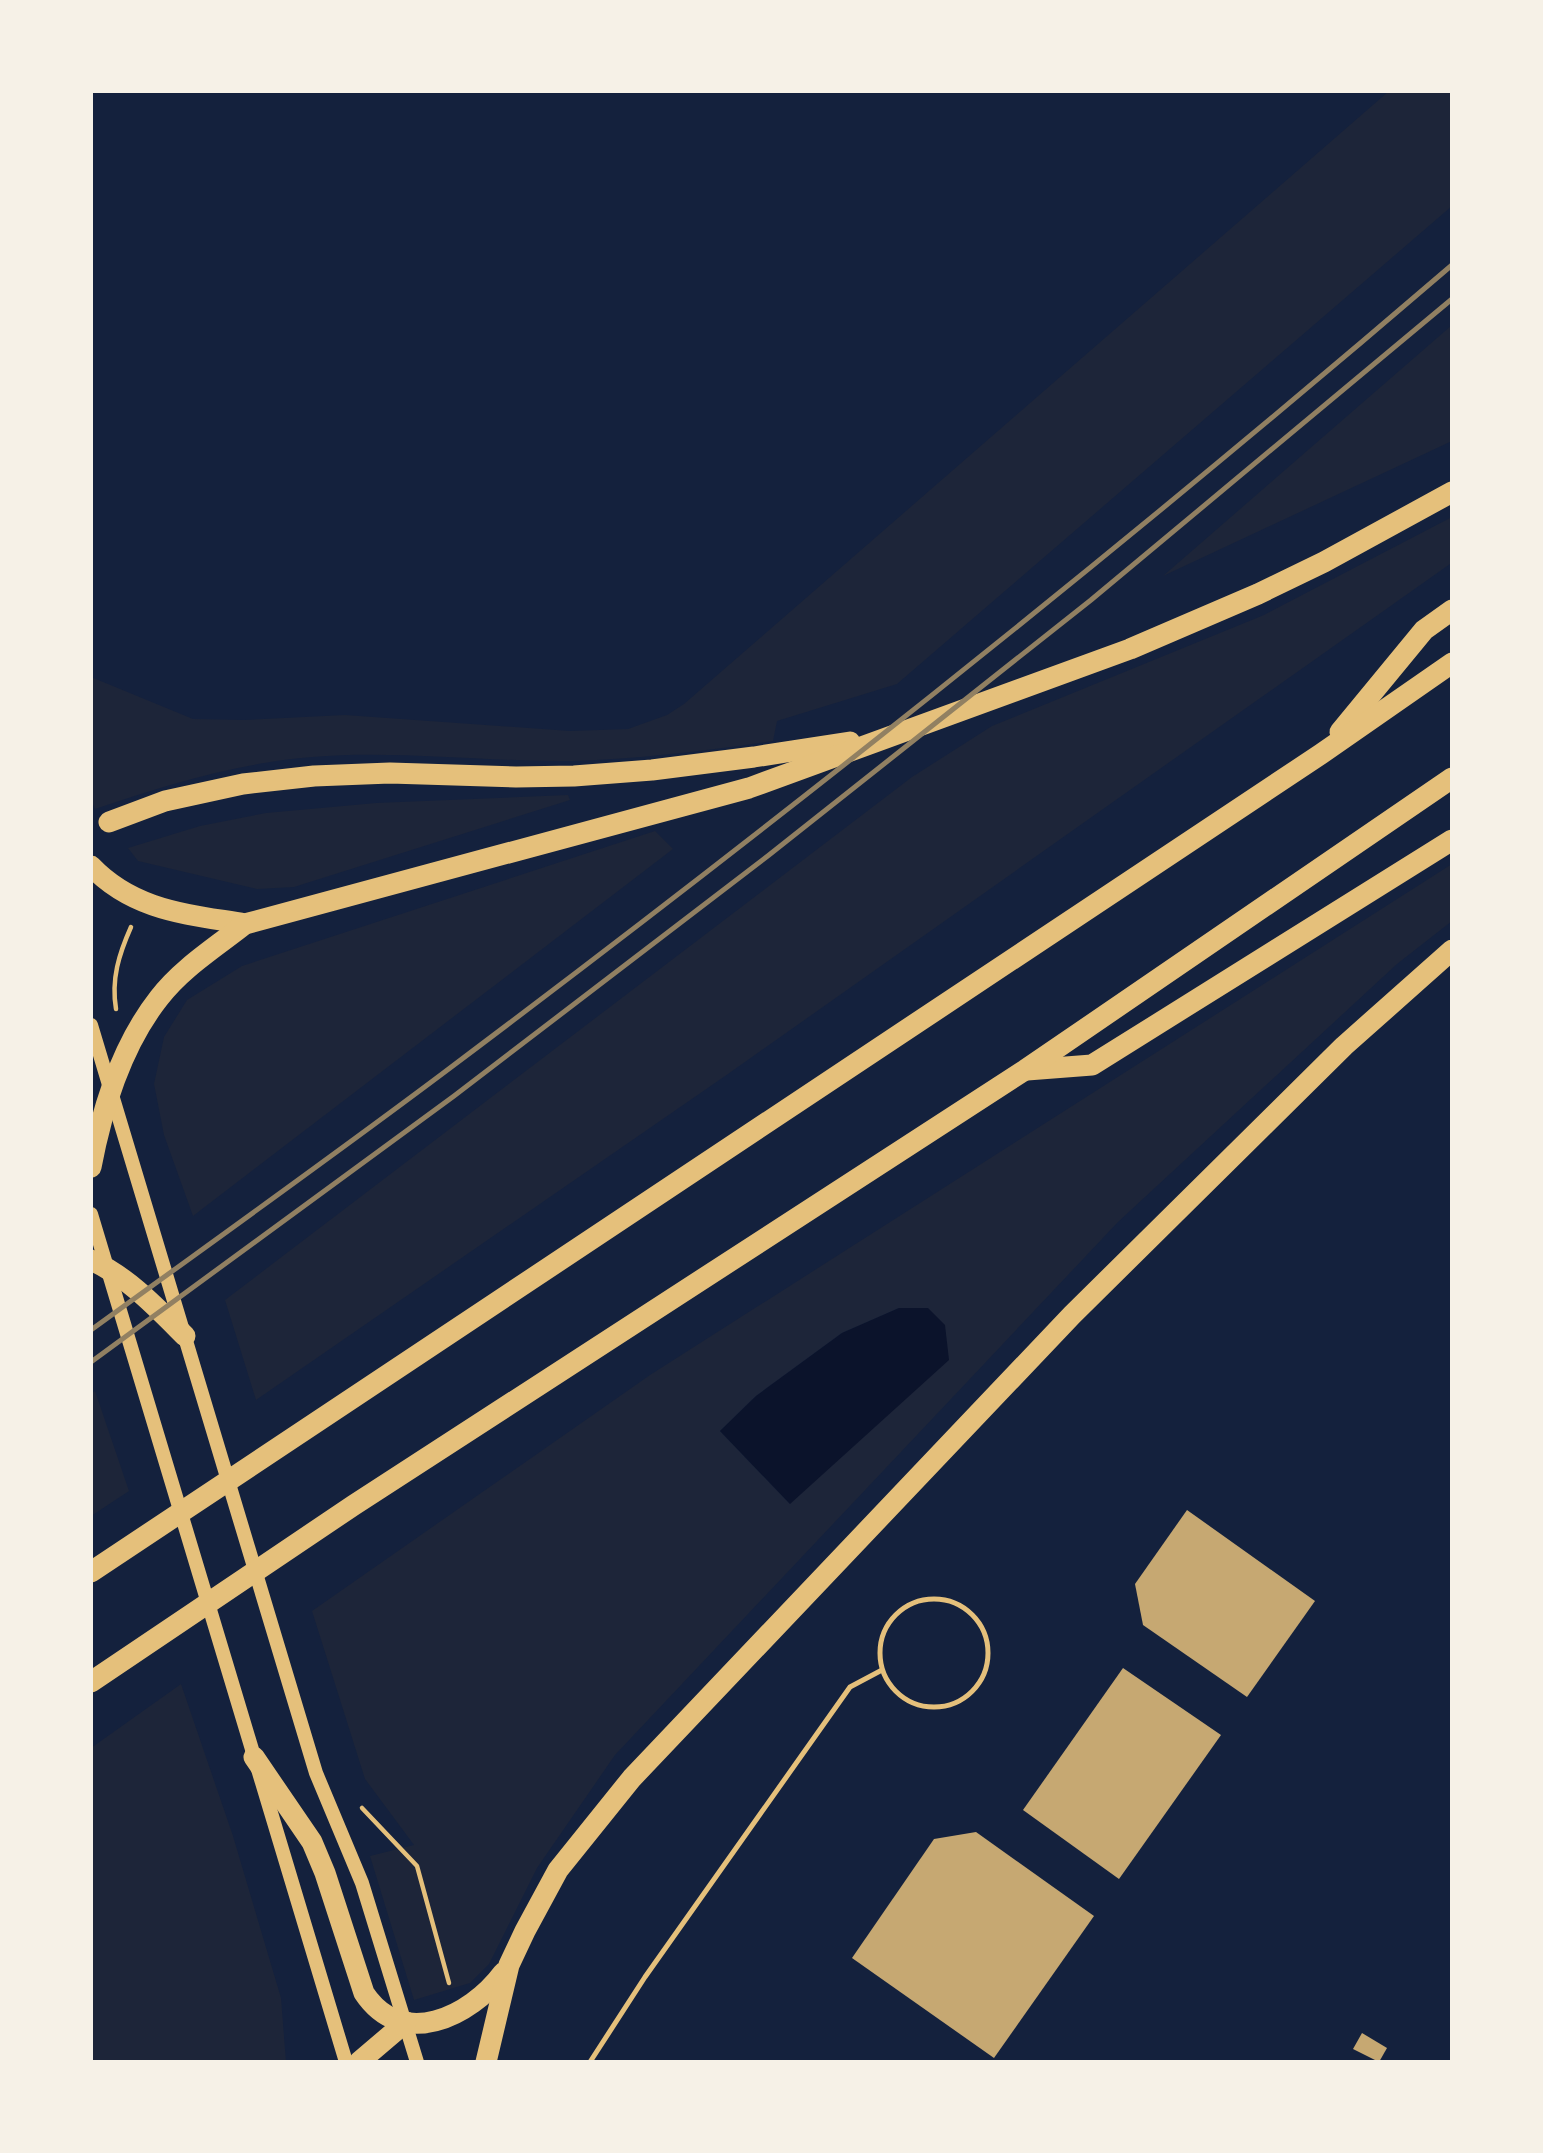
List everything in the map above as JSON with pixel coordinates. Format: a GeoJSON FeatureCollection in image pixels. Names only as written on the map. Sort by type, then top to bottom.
{"type":"FeatureCollection","features":[{"type":"Feature","properties":{"kind":"highway"},"geometry":{"type":"LineString","coordinates":[[91,1167],[111,1093],[127,1051],[159,997],[183,973],[245,924],[749,788],[1129,649],[1258,594],[1324,562],[1452,492]]}},
{"type":"Feature","properties":{"kind":"highway"},"geometry":{"type":"LineString","coordinates":[[1321,754],[1424,631],[1452,610]]}},
{"type":"Feature","properties":{"kind":"highway"},"geometry":{"type":"LineString","coordinates":[[91,1572],[1321,754],[1452,663]]}},
{"type":"Feature","properties":{"kind":"highway"},"geometry":{"type":"LineString","coordinates":[[109,822],[165,801],[243,785],[302,778],[390,773],[574,776],[652,770],[897,735]]}},
{"type":"Feature","properties":{"kind":"highway"},"geometry":{"type":"LineString","coordinates":[[91,1682],[354,1505],[1025,1070],[1452,778]]}},
{"type":"Feature","properties":{"kind":"highway"},"geometry":{"type":"LineString","coordinates":[[1025,1070],[1092,1065],[1452,840]]}},
{"type":"Feature","properties":{"kind":"highway"},"geometry":{"type":"LineString","coordinates":[[91,866],[105,881],[144,903],[180,913],[245,924]]}},
{"type":"Feature","properties":{"kind":"highway"},"geometry":{"type":"LineString","coordinates":[[254,1757],[312,1842],[325,1873],[364,1993],[374,2008],[388,2017],[406,2022],[425,2022],[443,2019],[470,2007],[489,1992],[509,1965],[558,1870],[632,1778],[1072,1315],[1343,1046],[1452,950]]}},
{"type":"Feature","properties":{"kind":"highway"},"geometry":{"type":"LineString","coordinates":[[99,1264],[136,1288],[185,1335]]}},
{"type":"Feature","properties":{"kind":"highway"},"geometry":{"type":"LineString","coordinates":[[486,2062],[509,1965]]}},
{"type":"Feature","properties":{"kind":"highway"},"geometry":{"type":"LineString","coordinates":[[359,2062],[406,2022]]}},
{"type":"Feature","properties":{"kind":"main road"},"geometry":{"type":"LineString","coordinates":[[91,1025],[316,1773],[362,1883],[417,2062]]}},
{"type":"Feature","properties":{"kind":"main road"},"geometry":{"type":"LineString","coordinates":[[91,1214],[99,1264],[254,1757],[346,2062]]}},
{"type":"Feature","properties":{"kind":"lane"},"geometry":{"type":"LineString","coordinates":[[933,1598],[966,1608],[978,1620],[985,1636],[988,1650],[981,1679],[970,1693],[955,1703],[938,1707],[920,1705],[903,1698],[890,1686],[882,1670],[879,1653],[886,1628],[901,1608],[917,1601],[933,1598]]}},
{"type":"Feature","properties":{"kind":"lane"},"geometry":{"type":"LineString","coordinates":[[590,2062],[645,1978],[850,1687],[882,1670]]}},
{"type":"Feature","properties":{"kind":"shaded area"},"geometry":{"type":"Polygon","coordinates":[[[1389,91],[1452,91],[1452,206],[897,684],[777,721],[773,741],[673,754],[572,761],[410,755],[312,757],[257,764],[202,776],[95,809],[91,800],[91,677],[193,719],[244,720],[345,715],[570,731],[628,729],[667,715],[684,704],[1389,91]]]}},
{"type":"Feature","properties":{"kind":"shaded area"},"geometry":{"type":"Polygon","coordinates":[[[1452,325],[1452,441],[1163,576],[1452,325]]]}},
{"type":"Feature","properties":{"kind":"shaded area"},"geometry":{"type":"Polygon","coordinates":[[[1452,517],[1450,564],[728,1074],[256,1400],[225,1300],[912,777],[992,726],[1264,615],[1452,517]]]}},
{"type":"Feature","properties":{"kind":"shaded area"},"geometry":{"type":"Polygon","coordinates":[[[568,795],[570,800],[294,887],[257,889],[138,861],[128,848],[200,826],[266,813],[376,803],[568,795]]]}},
{"type":"Feature","properties":{"kind":"shaded area"},"geometry":{"type":"Polygon","coordinates":[[[655,831],[673,849],[193,1216],[164,1135],[154,1084],[164,1037],[187,1000],[242,966],[655,831]]]}},
{"type":"Feature","properties":{"kind":"shaded area"},"geometry":{"type":"Polygon","coordinates":[[[1452,864],[1452,921],[1397,964],[1118,1222],[615,1755],[537,1868],[489,1964],[470,1983],[414,2000],[370,1856],[414,1845],[365,1779],[312,1611],[650,1375],[1452,864]],[[899,1308],[842,1333],[756,1396],[720,1431],[790,1504],[899,1308]]]}},
{"type":"Feature","properties":{"kind":"shaded area"},"geometry":{"type":"Polygon","coordinates":[[[899,1308],[928,1308],[945,1325],[949,1360],[790,1504],[720,1431],[756,1396],[842,1333],[899,1308]]]}},
{"type":"Feature","properties":{"kind":"shaded area"},"geometry":{"type":"Polygon","coordinates":[[[95,1391],[129,1491],[91,1516],[91,1394],[95,1391]]]}},
{"type":"Feature","properties":{"kind":"shaded area"},"geometry":{"type":"Polygon","coordinates":[[[181,1684],[233,1836],[281,1998],[286,2062],[91,2062],[91,1748],[181,1684]]]}},
{"type":"Feature","properties":{"kind":"building"},"geometry":{"type":"Polygon","coordinates":[[[1187,1510],[1315,1601],[1247,1697],[1143,1625],[1135,1584],[1187,1510]]]}},
{"type":"Feature","properties":{"kind":"building"},"geometry":{"type":"Polygon","coordinates":[[[1123,1668],[1221,1735],[1119,1879],[1023,1810],[1123,1668]]]}},
{"type":"Feature","properties":{"kind":"building"},"geometry":{"type":"Polygon","coordinates":[[[976,1832],[1094,1916],[994,2058],[852,1958],[934,1839],[976,1832]]]}},
{"type":"Feature","properties":{"kind":"building"},"geometry":{"type":"Polygon","coordinates":[[[1362,2033],[1387,2048],[1379,2062],[1353,2049],[1362,2033]]]}},
{"type":"Feature","properties":{"kind":"railway"},"geometry":{"type":"LineString","coordinates":[[91,1330],[442,1074],[827,778],[1205,474],[1452,265]]}},
{"type":"Feature","properties":{"kind":"railway"},"geometry":{"type":"LineString","coordinates":[[91,1362],[454,1096],[769,855],[1091,600],[1452,299]]}}]}
